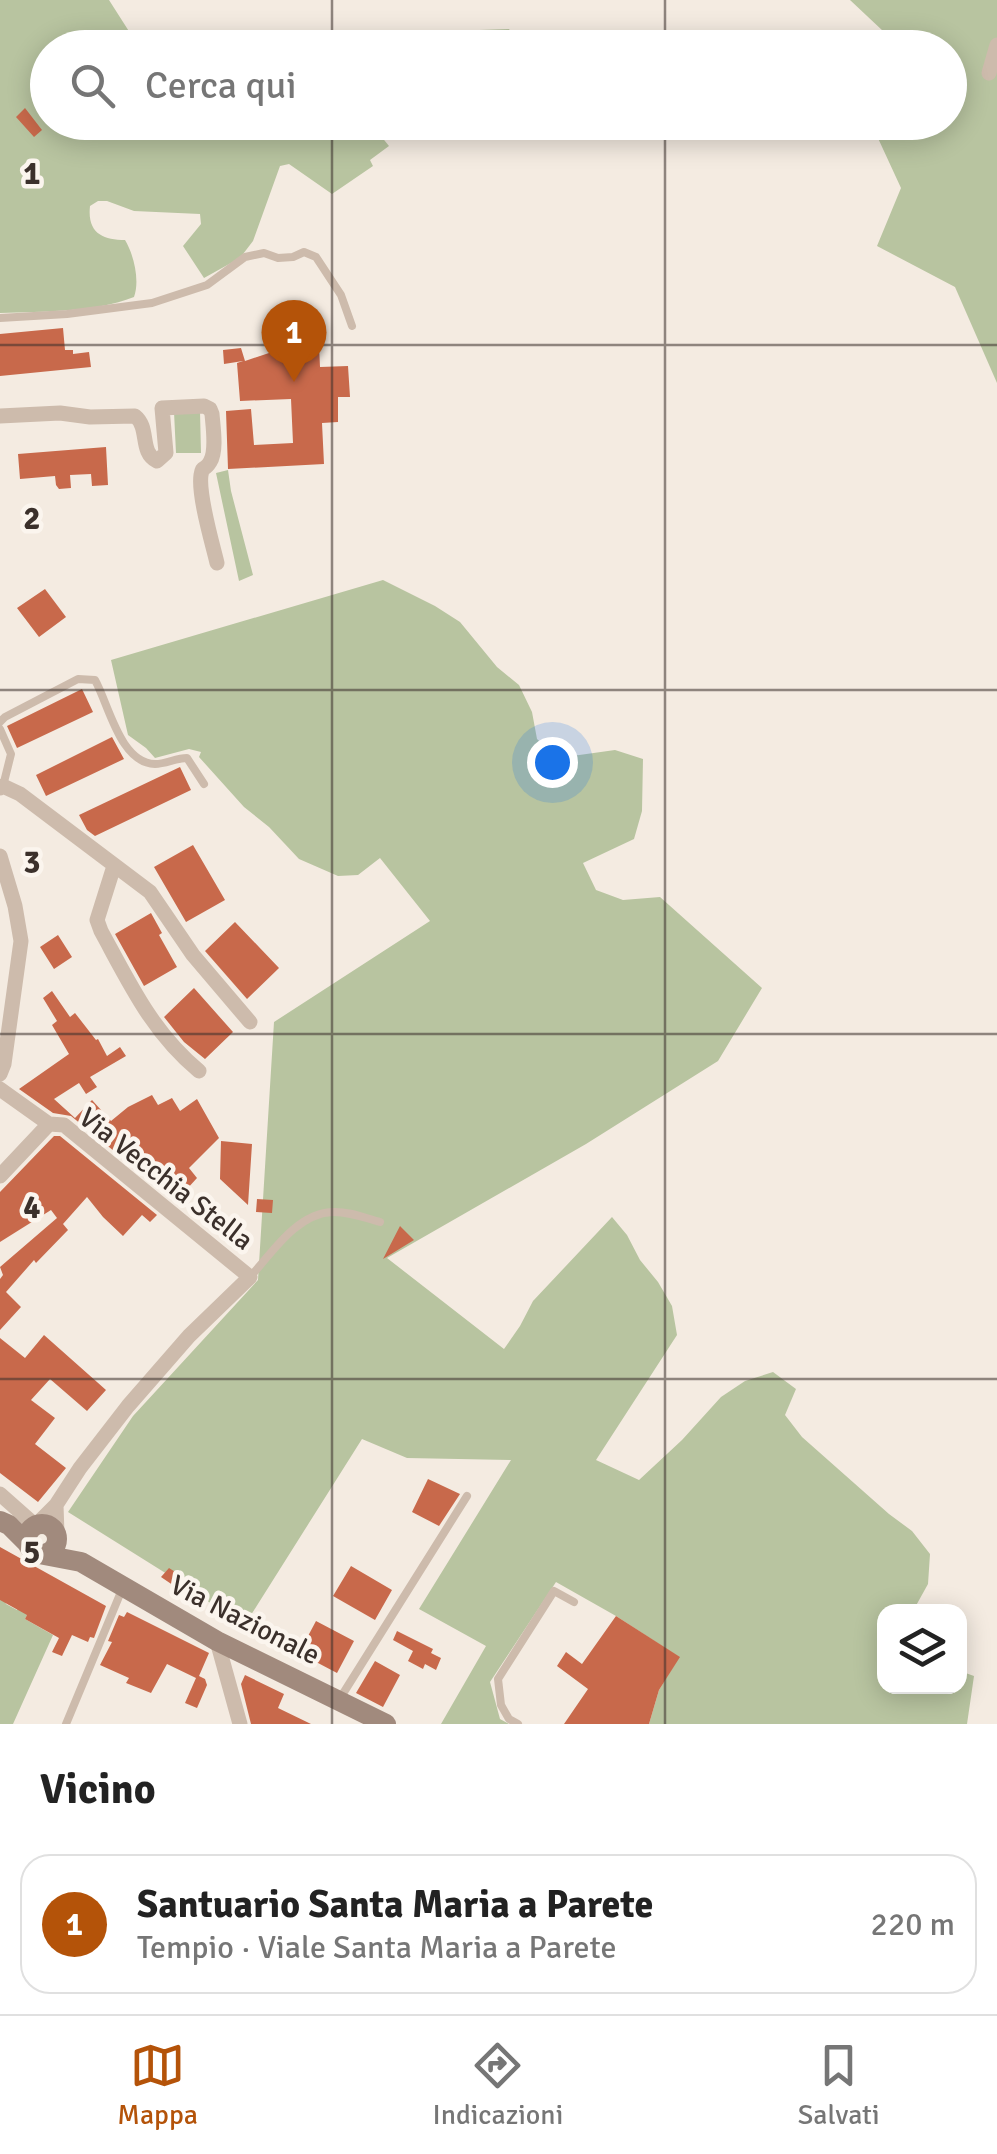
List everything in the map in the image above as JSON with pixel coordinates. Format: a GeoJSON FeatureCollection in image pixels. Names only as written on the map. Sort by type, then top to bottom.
{"type":"FeatureCollection","features":[{"type":"Feature","properties":{"kind":"main road","name":"Via Nazionale"},"geometry":{"type":"LineString","coordinates":[[4,1523],[38,1535],[217,1641],[386,1724]]}},
{"type":"Feature","properties":{"kind":"street"},"geometry":{"type":"LineString","coordinates":[[989,73],[997,45]]}},
{"type":"Feature","properties":{"kind":"street"},"geometry":{"type":"LineString","coordinates":[[0,416],[136,416],[142,422],[149,456],[157,462],[166,453],[162,408],[210,408],[212,456],[201,478],[206,521],[218,563]]}},
{"type":"Feature","properties":{"kind":"street"},"geometry":{"type":"LineString","coordinates":[[2,787],[20,794],[150,892],[192,955],[250,1022]]}},
{"type":"Feature","properties":{"kind":"street"},"geometry":{"type":"LineString","coordinates":[[0,856],[21,941],[0,1074]]}},
{"type":"Feature","properties":{"kind":"street"},"geometry":{"type":"LineString","coordinates":[[114,866],[97,920],[101,931],[144,1010],[182,1056],[200,1071]]}},
{"type":"Feature","properties":{"kind":"street","name":"Via Vecchia Stella"},"geometry":{"type":"LineString","coordinates":[[0,1089],[49,1124],[64,1125],[250,1277],[189,1336],[128,1406],[80,1468],[38,1535]]}},
{"type":"Feature","properties":{"kind":"street"},"geometry":{"type":"LineString","coordinates":[[0,1176],[49,1124]]}},
{"type":"Feature","properties":{"kind":"street"},"geometry":{"type":"LineString","coordinates":[[0,1494],[38,1535]]}},
{"type":"Feature","properties":{"kind":"street"},"geometry":{"type":"LineString","coordinates":[[217,1641],[240,1724]]}},
{"type":"Feature","properties":{"kind":"lane"},"geometry":{"type":"LineString","coordinates":[[0,318],[152,303],[207,285],[245,258],[264,253],[292,257],[304,252],[316,257],[340,295],[352,326]]}},
{"type":"Feature","properties":{"kind":"lane"},"geometry":{"type":"LineString","coordinates":[[2,787],[11,754],[0,725],[4,717],[78,679],[96,680],[129,750],[146,762],[158,764],[188,758],[204,784]]}},
{"type":"Feature","properties":{"kind":"lane"},"geometry":{"type":"LineString","coordinates":[[250,1277],[294,1228],[309,1219],[331,1212],[380,1222]]}},
{"type":"Feature","properties":{"kind":"lane"},"geometry":{"type":"LineString","coordinates":[[339,1700],[467,1496]]}},
{"type":"Feature","properties":{"kind":"lane"},"geometry":{"type":"LineString","coordinates":[[66,1724],[124,1587]]}},
{"type":"Feature","properties":{"kind":"lane"},"geometry":{"type":"LineString","coordinates":[[518,1724],[508,1719],[498,1693],[498,1679],[554,1591],[574,1602]]}},
{"type":"Feature","properties":{"kind":"green space"},"geometry":{"type":"Polygon","coordinates":[[[0,0],[109,0],[128,30],[30,30],[30,140],[384,140],[389,146],[370,160],[373,166],[332,194],[289,164],[280,166],[253,241],[240,258],[204,278],[183,246],[201,224],[200,214],[134,211],[98,201],[90,206],[91,223],[103,236],[125,240],[135,268],[134,297],[85,309],[0,313],[0,0]]]}},
{"type":"Feature","properties":{"kind":"green space"},"geometry":{"type":"Polygon","coordinates":[[[850,0],[997,0],[997,383],[955,287],[877,246],[901,188],[879,140],[967,140],[967,30],[882,30],[850,0]]]}},
{"type":"Feature","properties":{"kind":"green space"},"geometry":{"type":"Polygon","coordinates":[[[200,411],[201,453],[176,453],[174,412],[200,411]]]}},
{"type":"Feature","properties":{"kind":"green space"},"geometry":{"type":"Polygon","coordinates":[[[228,470],[253,575],[239,581],[216,473],[228,470]]]}},
{"type":"Feature","properties":{"kind":"green space"},"geometry":{"type":"Polygon","coordinates":[[[383,580],[460,622],[497,667],[519,685],[532,712],[537,739],[558,758],[615,750],[643,759],[642,811],[634,839],[583,863],[596,890],[623,900],[660,897],[762,988],[718,1061],[586,1144],[387,1258],[504,1349],[533,1301],[612,1217],[672,1306],[677,1335],[596,1460],[639,1480],[721,1397],[745,1381],[773,1372],[796,1389],[785,1415],[802,1437],[912,1531],[930,1554],[928,1584],[917,1604],[877,1604],[877,1694],[967,1694],[967,1674],[974,1676],[967,1724],[649,1724],[659,1690],[679,1657],[556,1582],[490,1682],[500,1719],[509,1724],[441,1724],[486,1646],[419,1609],[511,1460],[407,1458],[362,1439],[244,1626],[68,1512],[133,1416],[258,1280],[274,1022],[430,921],[380,858],[358,875],[338,876],[299,859],[244,807],[199,757],[201,752],[189,749],[155,758],[128,735],[111,660],[383,580]]]}},
{"type":"Feature","properties":{"kind":"green space"},"geometry":{"type":"Polygon","coordinates":[[[0,1589],[6,1604],[17,1610],[25,1597],[34,1602],[25,1619],[53,1635],[13,1724],[0,1724],[0,1589]]]}},
{"type":"Feature","properties":{"kind":"building"},"geometry":{"type":"Polygon","coordinates":[[[25,108],[30,114],[30,133],[16,117],[25,108]]]}},
{"type":"Feature","properties":{"kind":"building"},"geometry":{"type":"Polygon","coordinates":[[[63,328],[65,350],[73,350],[73,354],[89,352],[91,367],[0,376],[0,334],[63,328]]]}},
{"type":"Feature","properties":{"kind":"building"},"geometry":{"type":"Polygon","coordinates":[[[319,345],[320,367],[348,366],[350,397],[338,397],[338,422],[322,423],[324,464],[228,469],[226,411],[251,409],[254,445],[293,443],[291,399],[240,401],[237,363],[243,361],[224,364],[223,350],[241,348],[245,361],[290,346],[319,345]]]}},
{"type":"Feature","properties":{"kind":"building"},"geometry":{"type":"Polygon","coordinates":[[[106,447],[108,485],[92,486],[91,474],[70,475],[71,488],[59,489],[55,476],[20,479],[18,454],[106,447]]]}},
{"type":"Feature","properties":{"kind":"building"},"geometry":{"type":"Polygon","coordinates":[[[45,589],[66,617],[39,637],[17,608],[45,589]]]}},
{"type":"Feature","properties":{"kind":"building"},"geometry":{"type":"Polygon","coordinates":[[[82,689],[93,712],[17,748],[7,726],[82,689]]]}},
{"type":"Feature","properties":{"kind":"building"},"geometry":{"type":"Polygon","coordinates":[[[112,737],[124,759],[46,796],[36,775],[112,737]]]}},
{"type":"Feature","properties":{"kind":"building"},"geometry":{"type":"Polygon","coordinates":[[[180,767],[191,790],[95,836],[87,830],[79,815],[180,767]]]}},
{"type":"Feature","properties":{"kind":"building"},"geometry":{"type":"Polygon","coordinates":[[[193,845],[225,900],[186,922],[154,867],[193,845]]]}},
{"type":"Feature","properties":{"kind":"building"},"geometry":{"type":"Polygon","coordinates":[[[151,913],[177,967],[144,986],[115,934],[151,913]]]}},
{"type":"Feature","properties":{"kind":"building"},"geometry":{"type":"Polygon","coordinates":[[[235,922],[279,968],[247,999],[205,951],[235,922]]]}},
{"type":"Feature","properties":{"kind":"building"},"geometry":{"type":"Polygon","coordinates":[[[58,935],[72,957],[54,969],[40,947],[58,935]]]}},
{"type":"Feature","properties":{"kind":"building"},"geometry":{"type":"Polygon","coordinates":[[[194,988],[233,1032],[205,1059],[184,1042],[164,1017],[194,988]]]}},
{"type":"Feature","properties":{"kind":"building"},"geometry":{"type":"Polygon","coordinates":[[[52,991],[70,1017],[75,1013],[98,1039],[107,1056],[120,1047],[126,1056],[90,1077],[97,1087],[86,1094],[79,1083],[54,1099],[75,1118],[92,1100],[111,1121],[152,1095],[158,1105],[172,1098],[180,1111],[197,1099],[219,1138],[189,1168],[197,1178],[176,1201],[128,1157],[125,1160],[71,1116],[53,1113],[19,1089],[69,1054],[52,1025],[57,1021],[43,998],[52,991]]]}},
{"type":"Feature","properties":{"kind":"building"},"geometry":{"type":"Polygon","coordinates":[[[54,1136],[60,1136],[157,1215],[150,1222],[142,1215],[123,1236],[87,1197],[63,1224],[68,1230],[6,1292],[21,1307],[0,1330],[0,1267],[57,1218],[51,1210],[0,1242],[0,1192],[54,1136]]]}},
{"type":"Feature","properties":{"kind":"building"},"geometry":{"type":"Polygon","coordinates":[[[221,1141],[252,1144],[248,1205],[220,1179],[221,1141]]]}},
{"type":"Feature","properties":{"kind":"building"},"geometry":{"type":"Polygon","coordinates":[[[257,1199],[273,1200],[272,1213],[256,1212],[257,1199]]]}},
{"type":"Feature","properties":{"kind":"building"},"geometry":{"type":"Polygon","coordinates":[[[400,1226],[414,1240],[383,1259],[400,1226]]]}},
{"type":"Feature","properties":{"kind":"building"},"geometry":{"type":"Polygon","coordinates":[[[44,1335],[106,1390],[87,1411],[50,1379],[31,1400],[55,1418],[35,1444],[66,1468],[38,1502],[0,1473],[0,1338],[25,1358],[44,1335]]]}},
{"type":"Feature","properties":{"kind":"building"},"geometry":{"type":"Polygon","coordinates":[[[428,1479],[460,1494],[439,1526],[412,1512],[428,1479]]]}},
{"type":"Feature","properties":{"kind":"building"},"geometry":{"type":"Polygon","coordinates":[[[0,1547],[106,1606],[94,1638],[90,1637],[88,1642],[72,1635],[62,1656],[52,1652],[59,1638],[0,1600],[0,1547]]]}},
{"type":"Feature","properties":{"kind":"building"},"geometry":{"type":"Polygon","coordinates":[[[351,1566],[392,1590],[375,1620],[333,1596],[351,1566]]]}},
{"type":"Feature","properties":{"kind":"building"},"geometry":{"type":"Polygon","coordinates":[[[169,1568],[191,1582],[183,1592],[161,1577],[169,1568]]]}},
{"type":"Feature","properties":{"kind":"building"},"geometry":{"type":"Polygon","coordinates":[[[127,1612],[209,1653],[199,1676],[207,1685],[197,1708],[185,1703],[196,1678],[167,1664],[151,1693],[126,1683],[129,1678],[100,1665],[112,1642],[108,1641],[119,1615],[124,1617],[127,1612]]]}},
{"type":"Feature","properties":{"kind":"building"},"geometry":{"type":"Polygon","coordinates":[[[616,1616],[680,1657],[659,1690],[649,1724],[564,1724],[588,1689],[557,1666],[566,1652],[582,1664],[616,1616]]]}},
{"type":"Feature","properties":{"kind":"building"},"geometry":{"type":"Polygon","coordinates":[[[316,1621],[354,1641],[337,1673],[299,1653],[316,1621]]]}},
{"type":"Feature","properties":{"kind":"building"},"geometry":{"type":"Polygon","coordinates":[[[397,1631],[433,1649],[431,1653],[441,1658],[436,1670],[425,1664],[423,1669],[408,1661],[413,1651],[393,1640],[397,1631]]]}},
{"type":"Feature","properties":{"kind":"building"},"geometry":{"type":"Polygon","coordinates":[[[375,1661],[400,1675],[383,1707],[356,1693],[375,1661]]]}},
{"type":"Feature","properties":{"kind":"building"},"geometry":{"type":"Polygon","coordinates":[[[245,1675],[284,1694],[278,1708],[311,1724],[251,1724],[241,1684],[245,1675]]]}},
{"type":"Feature","properties":{"kind":"place","name":"Santuario Santa Maria a Parete"},"geometry":{"type":"Point","coordinates":[294,382]}}]}
